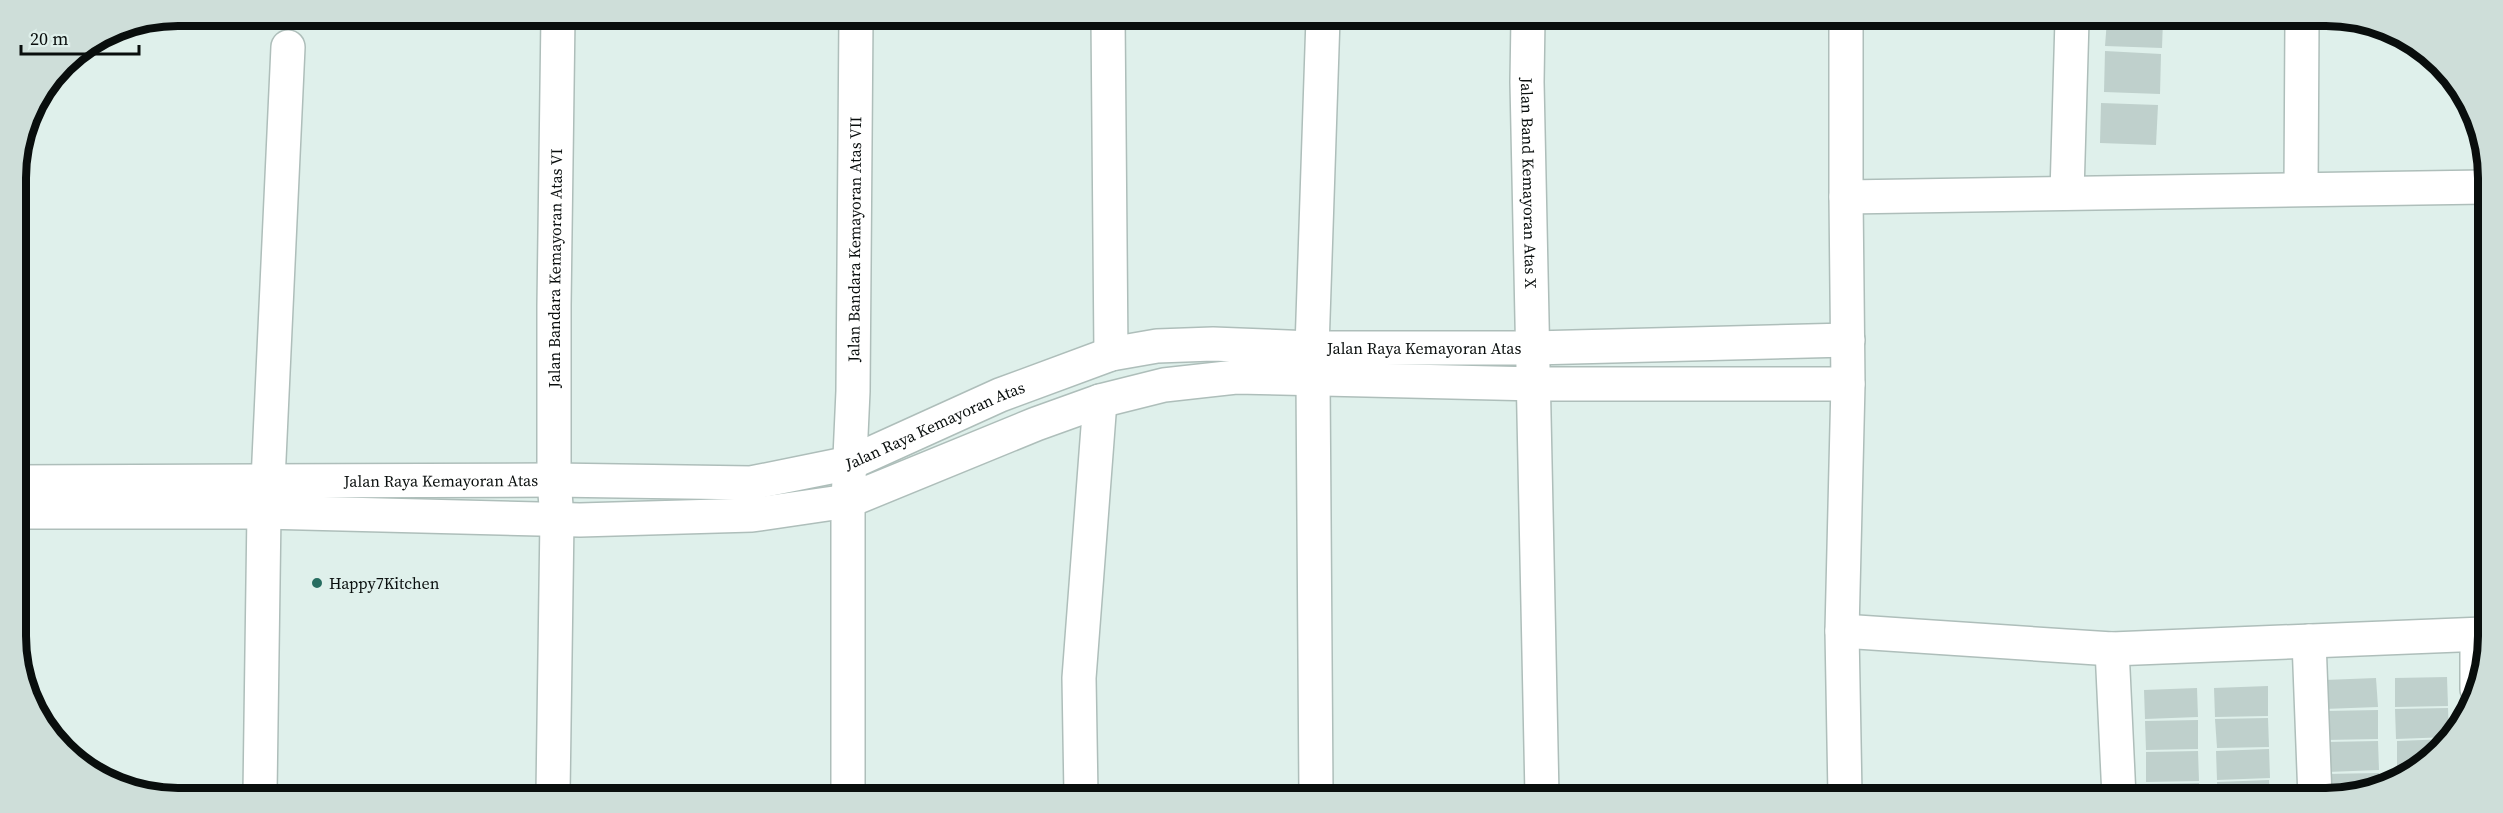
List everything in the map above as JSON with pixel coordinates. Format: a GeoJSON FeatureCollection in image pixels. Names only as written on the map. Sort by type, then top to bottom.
{"type":"FeatureCollection","features":[{"type":"Feature","properties":{"kind":"street","name":"Jalan Bandara Kemayoran Atas VI"},"geometry":{"type":"LineString","coordinates":[[553,788],[557,519],[554,480],[558,26]]}},
{"type":"Feature","properties":{"kind":"street","name":"Jalan Bandara Kemayoran Atas VII"},"geometry":{"type":"LineString","coordinates":[[848,788],[848,501],[853,392],[856,26]]}},
{"type":"Feature","properties":{"kind":"street"},"geometry":{"type":"LineString","coordinates":[[1108,26],[1111,354]]}},
{"type":"Feature","properties":{"kind":"street"},"geometry":{"type":"LineString","coordinates":[[1312,348],[1323,26]]}},
{"type":"Feature","properties":{"kind":"street","name":"Jalan Band Kemayoran Atas X"},"geometry":{"type":"LineString","coordinates":[[1528,26],[1542,787]]}},
{"type":"Feature","properties":{"kind":"street"},"geometry":{"type":"LineString","coordinates":[[1845,787],[1842,631],[1848,384],[1846,26]]}},
{"type":"Feature","properties":{"kind":"street"},"geometry":{"type":"LineString","coordinates":[[2067,193],[2072,26]]}},
{"type":"Feature","properties":{"kind":"street"},"geometry":{"type":"LineString","coordinates":[[2301,189],[2302,26]]}},
{"type":"Feature","properties":{"kind":"street"},"geometry":{"type":"LineString","coordinates":[[260,788],[266,496],[288,47]]}},
{"type":"Feature","properties":{"kind":"street"},"geometry":{"type":"LineString","coordinates":[[1846,196],[2478,187]]}},
{"type":"Feature","properties":{"kind":"street","name":"Jalan Raya Kemayoran Atas"},"geometry":{"type":"LineString","coordinates":[[26,511],[554,480],[751,483],[850,463],[1000,395],[1111,354],[1157,346],[1213,344],[1312,348],[1533,348],[1848,340]]}},
{"type":"Feature","properties":{"kind":"street","name":"Jalan Raya Kemayoran Atas"},"geometry":{"type":"LineString","coordinates":[[26,483],[266,496],[557,519],[752,515],[848,501],[980,445],[1100,401],[1164,385],[1236,377],[1534,384],[1848,384]]}},
{"type":"Feature","properties":{"kind":"street"},"geometry":{"type":"LineString","coordinates":[[1313,380],[1316,787]]}},
{"type":"Feature","properties":{"kind":"street"},"geometry":{"type":"LineString","coordinates":[[1081,788],[1079,678],[1100,401]]}},
{"type":"Feature","properties":{"kind":"street"},"geometry":{"type":"LineString","coordinates":[[1842,631],[2112,648],[2478,634]]}},
{"type":"Feature","properties":{"kind":"street"},"geometry":{"type":"LineString","coordinates":[[2309,641],[2315,787]]}},
{"type":"Feature","properties":{"kind":"street"},"geometry":{"type":"LineString","coordinates":[[2112,648],[2119,787]]}},
{"type":"Feature","properties":{"kind":"building"},"geometry":{"type":"Polygon","coordinates":[[[2107,26],[2163,26],[2162,48],[2105,46],[2107,26]]]}},
{"type":"Feature","properties":{"kind":"building"},"geometry":{"type":"Polygon","coordinates":[[[2105,51],[2161,54],[2160,94],[2104,92],[2105,51]]]}},
{"type":"Feature","properties":{"kind":"building"},"geometry":{"type":"Polygon","coordinates":[[[2101,103],[2158,105],[2156,145],[2100,143],[2101,103]]]}},
{"type":"Feature","properties":{"kind":"building"},"geometry":{"type":"Polygon","coordinates":[[[2447,677],[2448,706],[2395,707],[2395,678],[2447,677]]]}},
{"type":"Feature","properties":{"kind":"building"},"geometry":{"type":"Polygon","coordinates":[[[2376,678],[2378,707],[2324,709],[2324,680],[2376,678]]]}},
{"type":"Feature","properties":{"kind":"building"},"geometry":{"type":"Polygon","coordinates":[[[2268,686],[2268,716],[2215,717],[2214,688],[2268,686]]]}},
{"type":"Feature","properties":{"kind":"building"},"geometry":{"type":"Polygon","coordinates":[[[2197,688],[2198,717],[2145,719],[2144,690],[2197,688]]]}},
{"type":"Feature","properties":{"kind":"building"},"geometry":{"type":"Polygon","coordinates":[[[2448,708],[2449,724],[2439,737],[2396,739],[2395,709],[2448,708]]]}},
{"type":"Feature","properties":{"kind":"building"},"geometry":{"type":"Polygon","coordinates":[[[2378,710],[2378,739],[2326,740],[2325,711],[2378,710]]]}},
{"type":"Feature","properties":{"kind":"building"},"geometry":{"type":"Polygon","coordinates":[[[2268,718],[2269,747],[2217,748],[2215,719],[2268,718]]]}},
{"type":"Feature","properties":{"kind":"building"},"geometry":{"type":"Polygon","coordinates":[[[2198,720],[2198,749],[2146,750],[2145,721],[2198,720]]]}},
{"type":"Feature","properties":{"kind":"building"},"geometry":{"type":"Polygon","coordinates":[[[2437,739],[2426,750],[2397,770],[2397,741],[2437,739]]]}},
{"type":"Feature","properties":{"kind":"building"},"geometry":{"type":"Polygon","coordinates":[[[2378,741],[2379,770],[2327,772],[2326,742],[2378,741]]]}},
{"type":"Feature","properties":{"kind":"building"},"geometry":{"type":"Polygon","coordinates":[[[2269,749],[2270,778],[2217,780],[2216,751],[2269,749]]]}},
{"type":"Feature","properties":{"kind":"building"},"geometry":{"type":"Polygon","coordinates":[[[2198,751],[2199,781],[2146,782],[2146,752],[2198,751]]]}},
{"type":"Feature","properties":{"kind":"building"},"geometry":{"type":"Polygon","coordinates":[[[2379,773],[2379,777],[2345,786],[2327,787],[2326,774],[2379,773]]]}},
{"type":"Feature","properties":{"kind":"building"},"geometry":{"type":"Polygon","coordinates":[[[2269,780],[2269,787],[2217,787],[2217,782],[2269,780]]]}},
{"type":"Feature","properties":{"kind":"building"},"geometry":{"type":"Polygon","coordinates":[[[2199,783],[2199,787],[2146,787],[2146,784],[2199,783]]]}},
{"type":"Feature","properties":{"kind":"place","name":"Happy7Kitchen"},"geometry":{"type":"Point","coordinates":[317,583]}}]}
